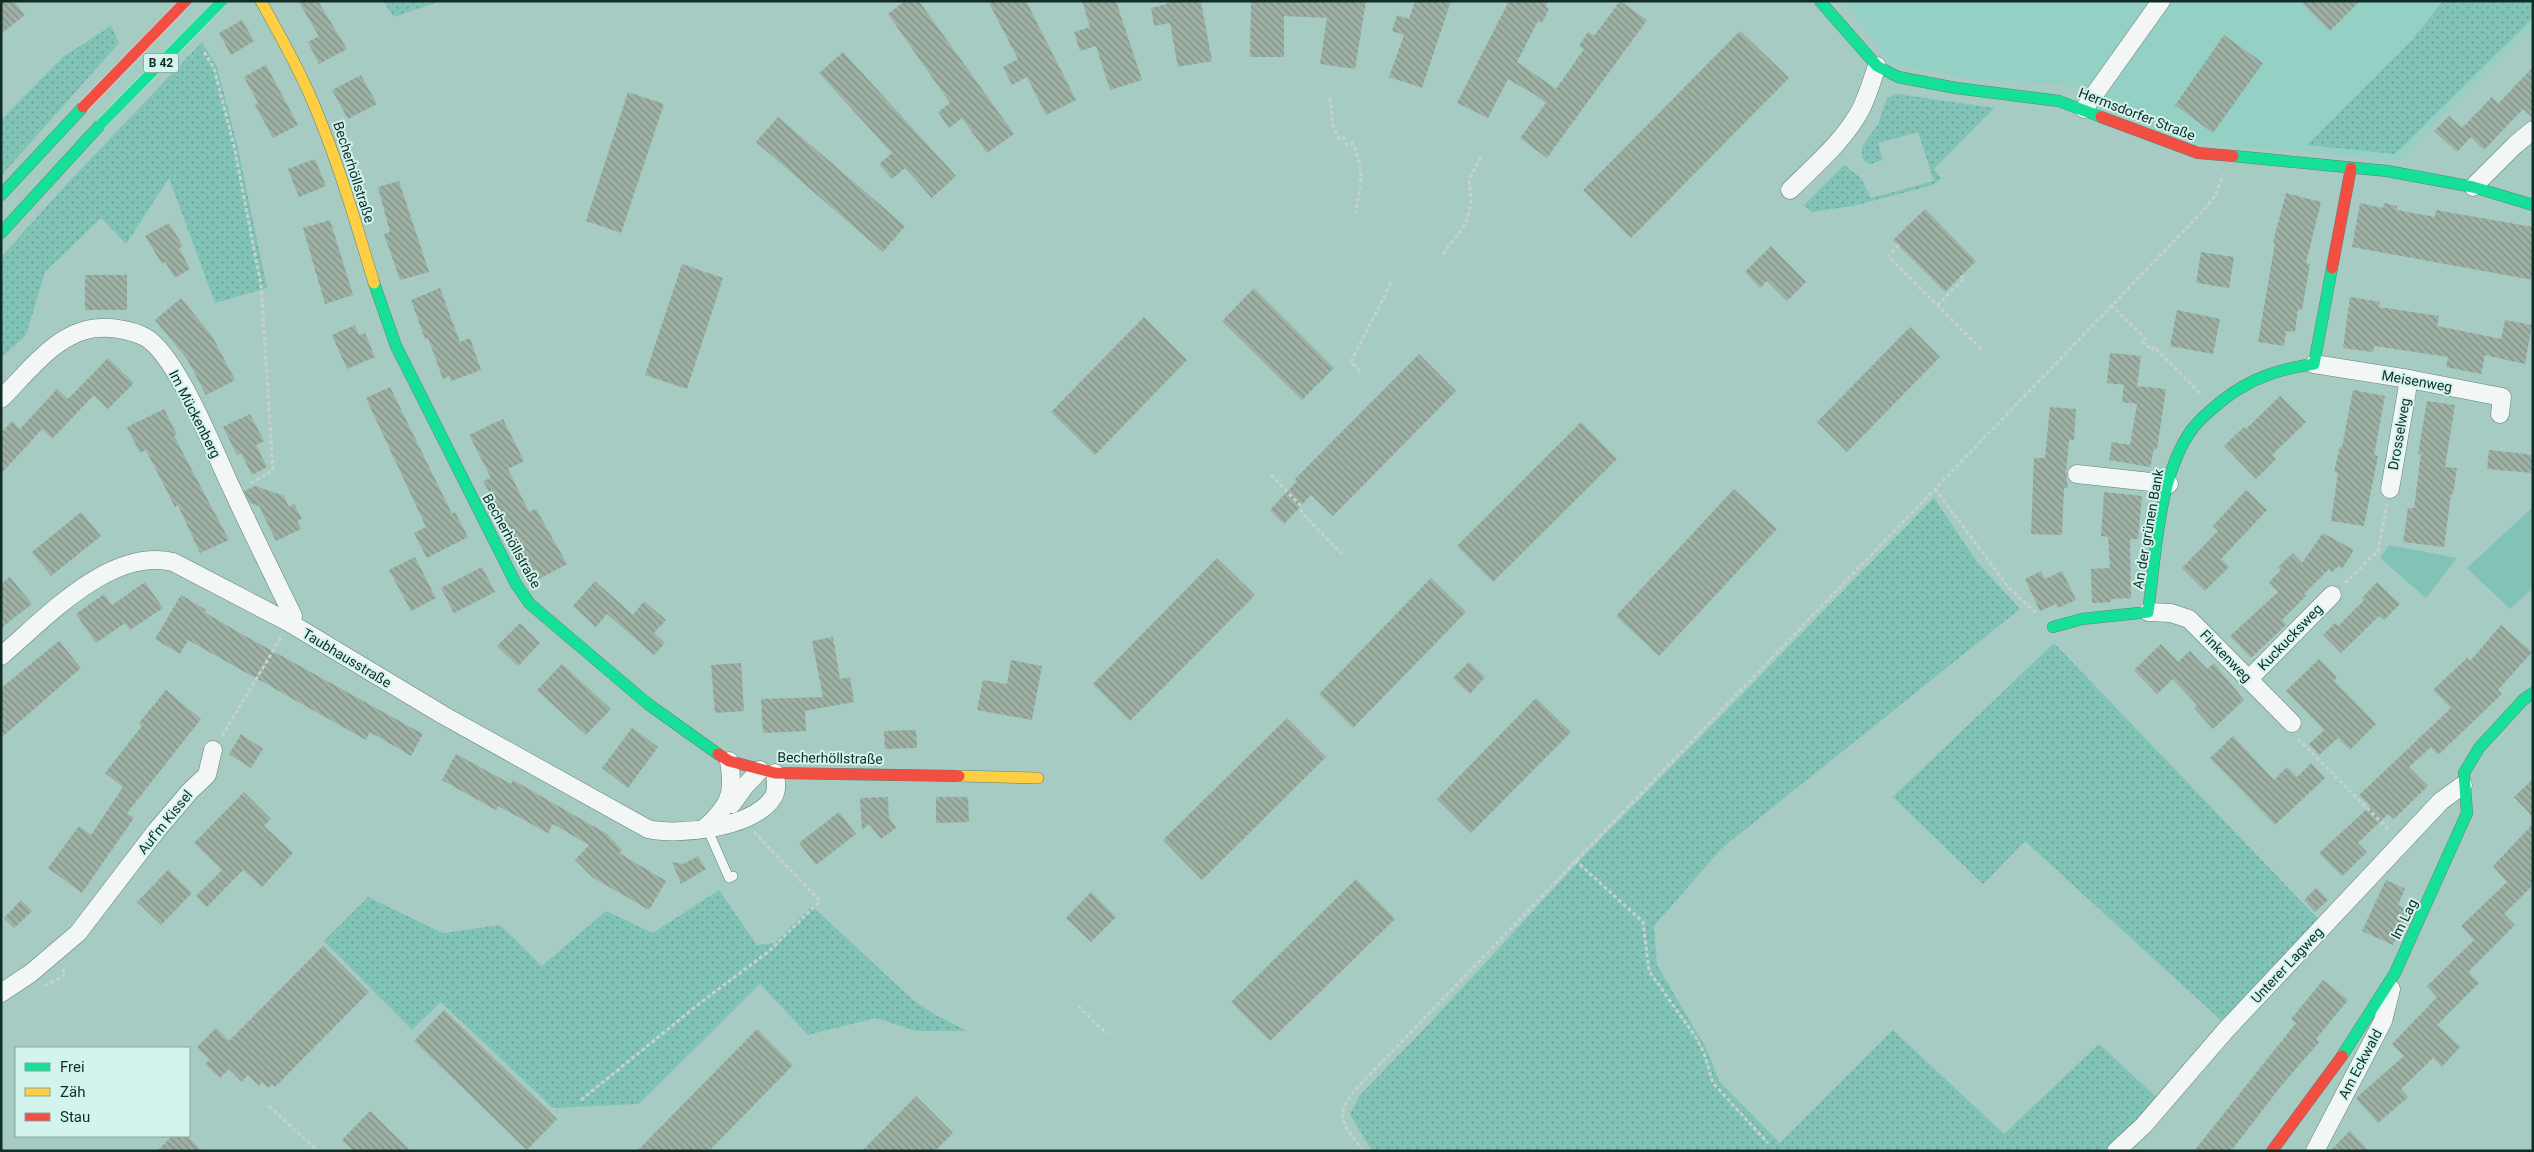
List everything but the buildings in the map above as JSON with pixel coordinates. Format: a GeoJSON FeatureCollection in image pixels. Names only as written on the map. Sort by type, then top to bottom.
{"type":"FeatureCollection","features":[{"type":"Feature","properties":{"kind":"main road","name":"B 42"},"geometry":{"type":"LineString","coordinates":[[1,195],[186,1]]}},
{"type":"Feature","properties":{"kind":"main road","name":"B 42"},"geometry":{"type":"LineString","coordinates":[[1,233],[100,125],[222,1]]}},
{"type":"Feature","properties":{"kind":"main road","name":"Becherhöllstraße"},"geometry":{"type":"LineString","coordinates":[[261,1],[297,66],[327,135],[382,309],[396,346],[516,584],[530,604],[648,704],[703,745],[730,761],[768,772],[1038,778]]}},
{"type":"Feature","properties":{"kind":"main road","name":"Hermsdorfer Straße"},"geometry":{"type":"LineString","coordinates":[[1820,1],[1877,66],[1898,78],[1956,88],[2046,99],[2084,109],[2180,148],[2227,157],[2387,171],[2472,187],[2533,205]]}},
{"type":"Feature","properties":{"kind":"main road"},"geometry":{"type":"LineString","coordinates":[[2314,364],[2351,168]]}},
{"type":"Feature","properties":{"kind":"main road","name":"An der grünen Bank"},"geometry":{"type":"LineString","coordinates":[[2148,612],[2168,484],[2178,454],[2192,429],[2242,384],[2264,375],[2314,364]]}},
{"type":"Feature","properties":{"kind":"main road"},"geometry":{"type":"LineString","coordinates":[[2053,627],[2082,619],[2148,612]]}},
{"type":"Feature","properties":{"kind":"main road","name":"Im Lag"},"geometry":{"type":"LineString","coordinates":[[2272,1151],[2350,1046],[2394,974],[2428,903],[2467,813],[2463,785],[2464,773],[2480,748],[2523,700],[2533,693]]}},
{"type":"Feature","properties":{"kind":"street"},"geometry":{"type":"LineString","coordinates":[[2084,109],[2161,1]]}},
{"type":"Feature","properties":{"kind":"street"},"geometry":{"type":"LineString","coordinates":[[1790,190],[1836,144],[1852,123],[1867,94],[1877,66]]}},
{"type":"Feature","properties":{"kind":"street"},"geometry":{"type":"LineString","coordinates":[[2472,187],[2515,144],[2533,130]]}},
{"type":"Feature","properties":{"kind":"street","name":"Im Mückenberg"},"geometry":{"type":"LineString","coordinates":[[1,399],[47,353],[63,340],[99,328],[123,330],[145,338],[163,354],[176,373],[293,616],[290,623]]}},
{"type":"Feature","properties":{"kind":"street","name":"Meisenweg"},"geometry":{"type":"LineString","coordinates":[[2314,364],[2409,379],[2502,397],[2500,414]]}},
{"type":"Feature","properties":{"kind":"street","name":"Drosselweg"},"geometry":{"type":"LineString","coordinates":[[2390,489],[2409,379]]}},
{"type":"Feature","properties":{"kind":"street"},"geometry":{"type":"LineString","coordinates":[[2077,474],[2168,484]]}},
{"type":"Feature","properties":{"kind":"street","name":"Taubhausstraße"},"geometry":{"type":"LineString","coordinates":[[1,656],[87,584],[123,565],[148,559],[173,562],[290,623],[443,715],[648,829],[674,832],[705,828],[742,819],[758,812],[773,799],[777,788],[768,772]]}},
{"type":"Feature","properties":{"kind":"street","name":"Kuckucksweg"},"geometry":{"type":"LineString","coordinates":[[2249,679],[2332,595]]}},
{"type":"Feature","properties":{"kind":"street","name":"Finkenweg"},"geometry":{"type":"LineString","coordinates":[[2148,612],[2171,613],[2189,619],[2292,723]]}},
{"type":"Feature","properties":{"kind":"street","name":"Auf'm Kissel"},"geometry":{"type":"LineString","coordinates":[[1,993],[30,973],[78,933],[156,831],[190,790],[207,775],[213,750]]}},
{"type":"Feature","properties":{"kind":"street"},"geometry":{"type":"LineString","coordinates":[[723,811],[733,784],[730,761]]}},
{"type":"Feature","properties":{"kind":"street"},"geometry":{"type":"LineString","coordinates":[[705,828],[736,801],[745,786],[768,772]]}},
{"type":"Feature","properties":{"kind":"street","name":"Unterer Lagweg"},"geometry":{"type":"LineString","coordinates":[[2116,1151],[2142,1126],[2305,944],[2441,801],[2463,785]]}},
{"type":"Feature","properties":{"kind":"street","name":"Am Eckwald"},"geometry":{"type":"LineString","coordinates":[[2315,1151],[2383,1021],[2394,974]]}},
{"type":"Feature","properties":{"kind":"lane"},"geometry":{"type":"LineString","coordinates":[[705,828],[729,878],[733,876]]}},
{"type":"Feature","properties":{"kind":"path"},"geometry":{"type":"LineString","coordinates":[[199,45],[214,68],[234,146],[262,285],[273,470],[234,493]]}},
{"type":"Feature","properties":{"kind":"path"},"geometry":{"type":"LineString","coordinates":[[1330,98],[1334,125],[1339,140],[1344,138],[1347,146],[1352,143],[1360,158],[1361,187],[1355,213]]}},
{"type":"Feature","properties":{"kind":"path"},"geometry":{"type":"LineString","coordinates":[[1443,254],[1466,222],[1471,202],[1469,180],[1482,155]]}},
{"type":"Feature","properties":{"kind":"path"},"geometry":{"type":"LineString","coordinates":[[1363,1151],[1343,1122],[1340,1114],[1346,1102],[1575,860],[2204,210],[2215,196],[2223,177],[2227,157]]}},
{"type":"Feature","properties":{"kind":"path"},"geometry":{"type":"LineString","coordinates":[[1899,246],[1888,256],[1982,350]]}},
{"type":"Feature","properties":{"kind":"path"},"geometry":{"type":"LineString","coordinates":[[1937,305],[1964,279],[1961,276]]}},
{"type":"Feature","properties":{"kind":"path"},"geometry":{"type":"LineString","coordinates":[[1360,371],[1351,362],[1392,281]]}},
{"type":"Feature","properties":{"kind":"path"},"geometry":{"type":"LineString","coordinates":[[2110,305],[2146,339],[2143,342],[2152,350],[2154,347],[2214,408]]}},
{"type":"Feature","properties":{"kind":"path"},"geometry":{"type":"LineString","coordinates":[[1271,475],[1300,504],[1302,514],[1342,554]]}},
{"type":"Feature","properties":{"kind":"path"},"geometry":{"type":"LineString","coordinates":[[1935,489],[2009,588],[2053,627]]}},
{"type":"Feature","properties":{"kind":"path"},"geometry":{"type":"LineString","coordinates":[[2332,595],[2378,551],[2390,489]]}},
{"type":"Feature","properties":{"kind":"path"},"geometry":{"type":"LineString","coordinates":[[213,750],[290,623]]}},
{"type":"Feature","properties":{"kind":"path"},"geometry":{"type":"LineString","coordinates":[[2292,723],[2298,739],[2389,830]]}},
{"type":"Feature","properties":{"kind":"path"},"geometry":{"type":"LineString","coordinates":[[581,1100],[700,1002],[768,952],[820,902],[742,819]]}},
{"type":"Feature","properties":{"kind":"path"},"geometry":{"type":"LineString","coordinates":[[1575,860],[1643,922],[1649,971],[1697,1040],[1704,1053],[1713,1083],[1768,1143]]}},
{"type":"Feature","properties":{"kind":"path"},"geometry":{"type":"LineString","coordinates":[[1078,1006],[1107,1034]]}},
{"type":"Feature","properties":{"kind":"path"},"geometry":{"type":"LineString","coordinates":[[269,1106],[318,1151]]}},
{"type":"Feature","properties":{"kind":"shaded area"},"geometry":{"type":"Polygon","coordinates":[[[383,1],[441,1],[394,17],[383,1]]]}},
{"type":"Feature","properties":{"kind":"shaded area"},"geometry":{"type":"Polygon","coordinates":[[[1843,1],[2533,1],[2533,24],[2399,160],[2200,143],[2140,119],[2070,85],[1968,78],[1891,63],[1843,1]]]}},
{"type":"Feature","properties":{"kind":"shaded area"},"geometry":{"type":"Polygon","coordinates":[[[2443,1],[2533,1],[2533,18],[2395,154],[2307,145],[2412,40],[2443,1]]]}},
{"type":"Feature","properties":{"kind":"shaded area"},"geometry":{"type":"Polygon","coordinates":[[[111,26],[119,43],[1,176],[1,120],[63,57],[111,26]]]}},
{"type":"Feature","properties":{"kind":"shaded area"},"geometry":{"type":"Polygon","coordinates":[[[202,42],[217,67],[237,144],[267,288],[215,303],[169,178],[126,244],[101,218],[45,272],[26,335],[1,358],[1,257],[66,185],[202,42]]]}},
{"type":"Feature","properties":{"kind":"shaded area"},"geometry":{"type":"Polygon","coordinates":[[[1897,94],[1994,108],[1934,169],[1941,178],[1933,185],[1853,206],[1812,212],[1804,205],[1844,165],[1861,178],[1871,198],[1934,181],[1918,132],[1878,143],[1883,160],[1871,164],[1865,162],[1862,156],[1862,147],[1878,124],[1887,98],[1897,94]]]}},
{"type":"Feature","properties":{"kind":"shaded area"},"geometry":{"type":"Polygon","coordinates":[[[1934,498],[1977,562],[2020,609],[1722,848],[1654,926],[1657,965],[1707,1050],[1719,1081],[1780,1143],[1893,1030],[2004,1134],[2099,1044],[2156,1097],[2143,1113],[2104,1151],[1372,1151],[1350,1114],[1360,1095],[1429,1024],[1581,859],[1934,498]]]}},
{"type":"Feature","properties":{"kind":"shaded area"},"geometry":{"type":"Polygon","coordinates":[[[2533,507],[2533,588],[2510,609],[2467,568],[2533,507]]]}},
{"type":"Feature","properties":{"kind":"shaded area"},"geometry":{"type":"Polygon","coordinates":[[[2389,545],[2457,558],[2426,598],[2380,558],[2389,545]]]}},
{"type":"Feature","properties":{"kind":"shaded area"},"geometry":{"type":"Polygon","coordinates":[[[2054,643],[2319,920],[2223,1022],[2025,841],[1983,884],[1893,797],[2054,643]]]}},
{"type":"Feature","properties":{"kind":"shaded area"},"geometry":{"type":"Polygon","coordinates":[[[719,890],[757,945],[774,943],[812,906],[913,1000],[934,1014],[967,1031],[916,1031],[876,1018],[808,1035],[760,984],[639,1104],[553,1108],[441,1002],[412,1030],[324,941],[368,897],[443,933],[500,925],[542,966],[606,911],[653,933],[719,890]]]}},
{"type":"Feature","properties":{"kind":"traffic: fast"},"geometry":{"type":"LineString","coordinates":[[100,125],[222,1]]}},
{"type":"Feature","properties":{"kind":"traffic: fast"},"geometry":{"type":"LineString","coordinates":[[1820,1],[1877,66],[1898,77],[1956,88],[2059,101],[2101,117]]}},
{"type":"Feature","properties":{"kind":"traffic: fast"},"geometry":{"type":"LineString","coordinates":[[1,195],[83,107]]}},
{"type":"Feature","properties":{"kind":"traffic: fast"},"geometry":{"type":"LineString","coordinates":[[1,233],[100,125]]}},
{"type":"Feature","properties":{"kind":"traffic: fast"},"geometry":{"type":"LineString","coordinates":[[2233,156],[2387,171],[2473,187],[2533,205]]}},
{"type":"Feature","properties":{"kind":"traffic: fast"},"geometry":{"type":"LineString","coordinates":[[2053,627],[2082,619],[2148,612],[2160,516],[2172,468],[2181,447],[2193,428],[2215,406],[2234,392],[2255,380],[2277,372],[2314,364],[2332,268]]}},
{"type":"Feature","properties":{"kind":"traffic: fast"},"geometry":{"type":"LineString","coordinates":[[374,283],[396,346],[516,584],[530,604],[648,704],[718,754]]}},
{"type":"Feature","properties":{"kind":"traffic: fast"},"geometry":{"type":"LineString","coordinates":[[2342,1056],[2395,973],[2467,813],[2464,773],[2479,748],[2523,700],[2533,693]]}},
{"type":"Feature","properties":{"kind":"traffic: slow"},"geometry":{"type":"LineString","coordinates":[[261,1],[313,102],[342,178],[374,283]]}},
{"type":"Feature","properties":{"kind":"traffic: slow"},"geometry":{"type":"LineString","coordinates":[[959,776],[1038,778]]}},
{"type":"Feature","properties":{"kind":"traffic: jam"},"geometry":{"type":"LineString","coordinates":[[83,107],[186,1]]}},
{"type":"Feature","properties":{"kind":"traffic: jam"},"geometry":{"type":"LineString","coordinates":[[2101,117],[2198,153],[2233,156]]}},
{"type":"Feature","properties":{"kind":"traffic: jam"},"geometry":{"type":"LineString","coordinates":[[2332,268],[2351,168]]}},
{"type":"Feature","properties":{"kind":"traffic: jam"},"geometry":{"type":"LineString","coordinates":[[718,754],[729,761],[775,773],[959,776]]}},
{"type":"Feature","properties":{"kind":"traffic: jam"},"geometry":{"type":"LineString","coordinates":[[2272,1151],[2342,1056]]}}]}
